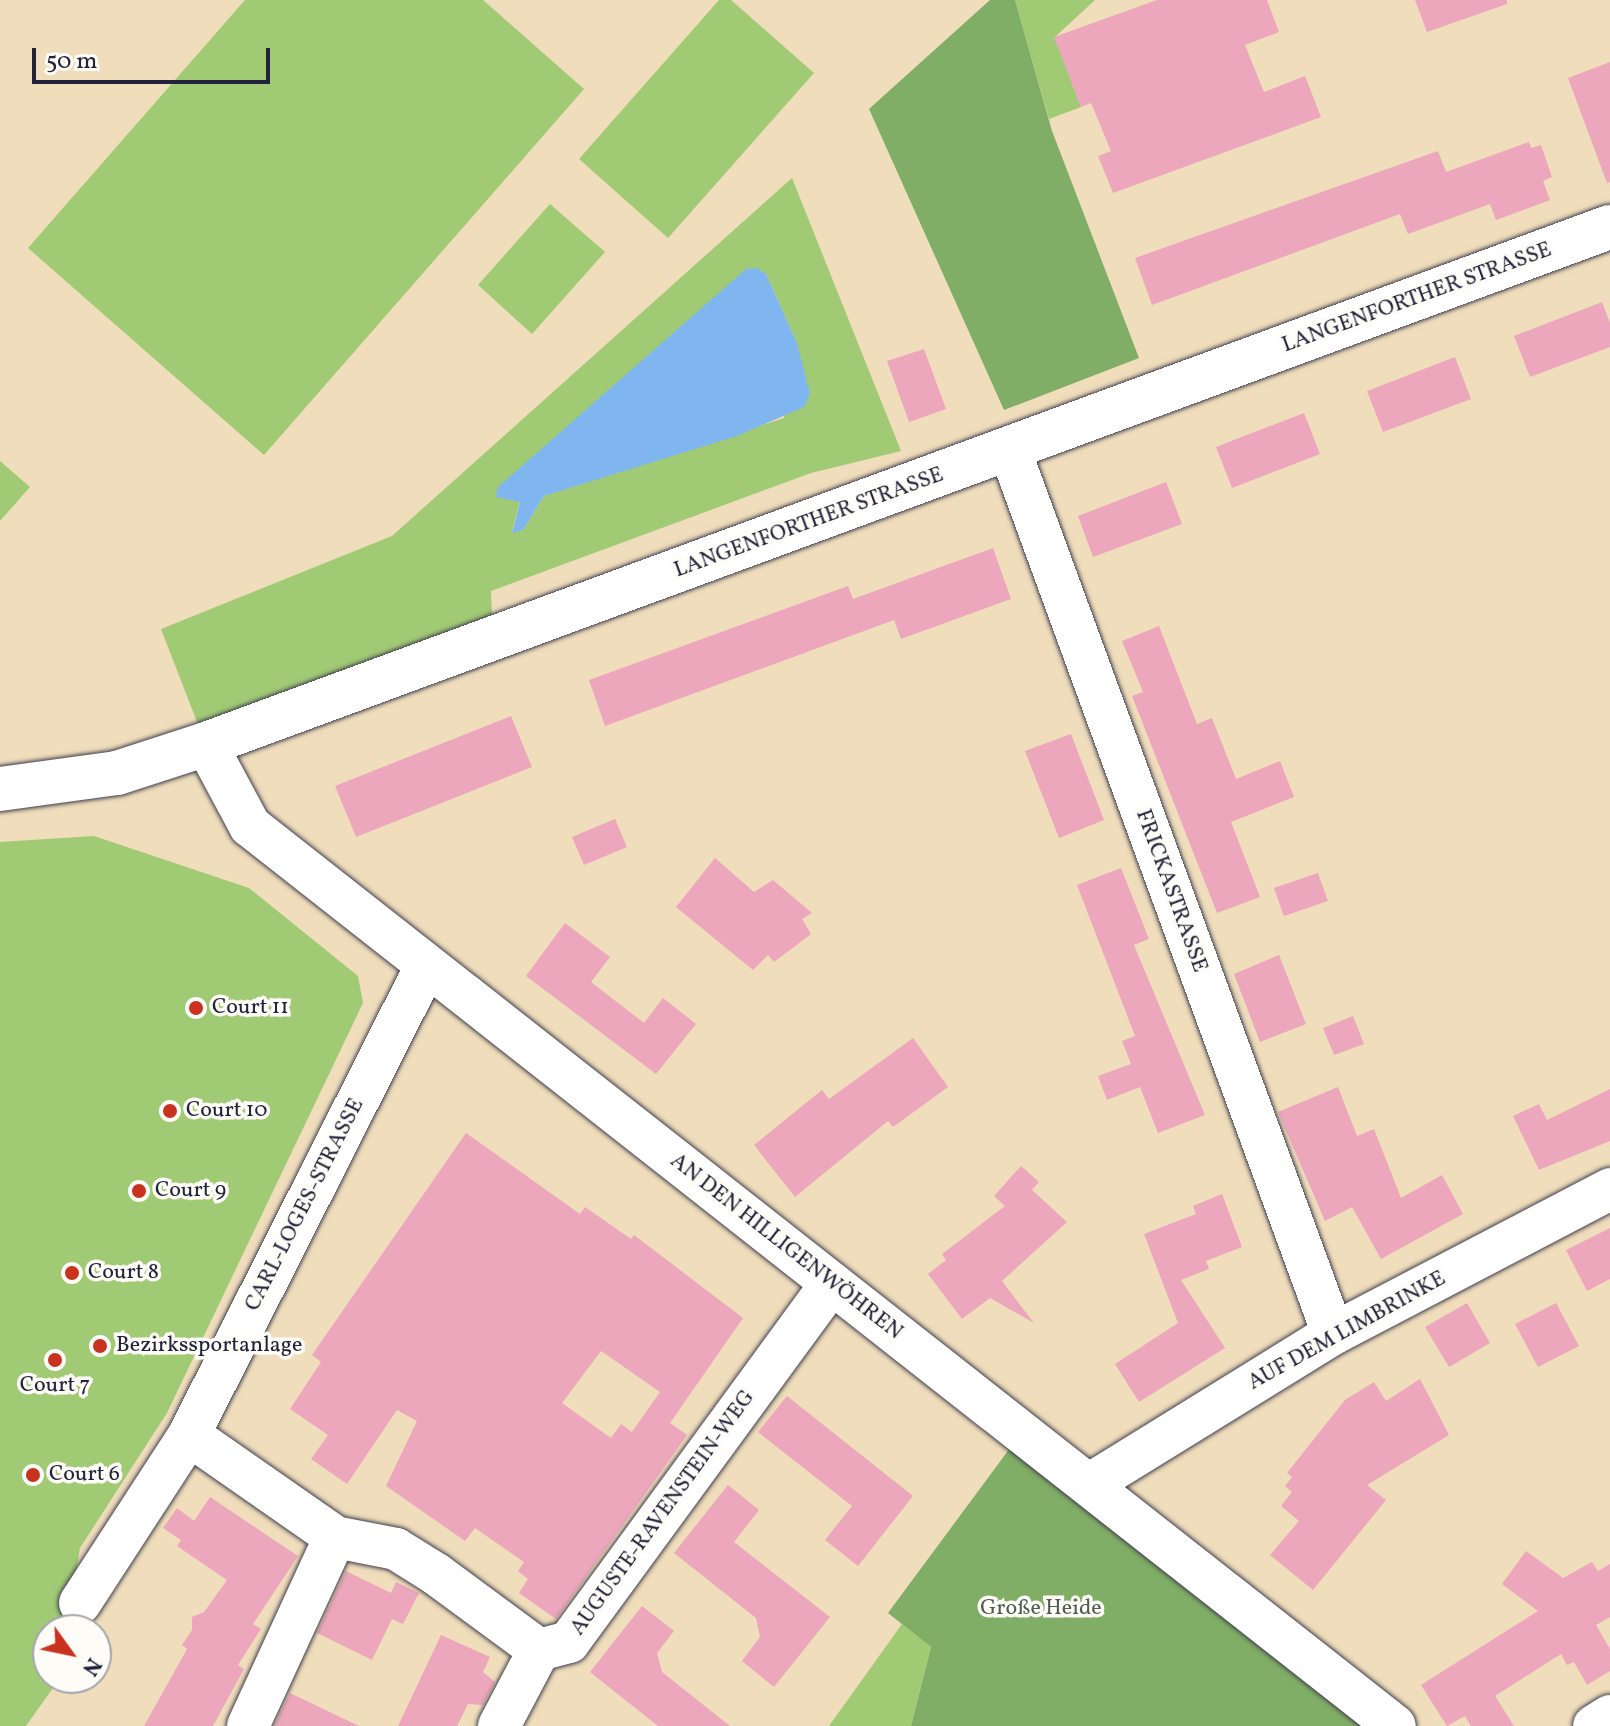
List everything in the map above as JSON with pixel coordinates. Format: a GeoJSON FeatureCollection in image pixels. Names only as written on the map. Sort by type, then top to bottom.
{"type":"FeatureCollection","features":[{"type":"Feature","properties":{"kind":"main road","name":"LANGENFORTHER STRASSE"},"geometry":{"type":"LineString","coordinates":[[0,789],[117,773],[206,744],[1610,227]]}},
{"type":"Feature","properties":{"kind":"street","name":"FRICKASTRASSE"},"geometry":{"type":"LineString","coordinates":[[1009,448],[1333,1334]]}},
{"type":"Feature","properties":{"kind":"street","name":"AN DEN HILLIGENWÖHREN"},"geometry":{"type":"LineString","coordinates":[[206,744],[250,826],[425,968],[1090,1484],[1395,1726]]}},
{"type":"Feature","properties":{"kind":"street","name":"CARL-LOGES-STRASSE"},"geometry":{"type":"LineString","coordinates":[[80,1603],[189,1435],[425,968]]}},
{"type":"Feature","properties":{"kind":"street","name":"AUF DEM LIMBRINKE"},"geometry":{"type":"LineString","coordinates":[[1090,1484],[1333,1334],[1610,1189]]}},
{"type":"Feature","properties":{"kind":"street","name":"AUGUSTE-RAVENSTEIN-WEG"},"geometry":{"type":"LineString","coordinates":[[539,1650],[569,1642],[831,1284]]}},
{"type":"Feature","properties":{"kind":"street"},"geometry":{"type":"LineString","coordinates":[[189,1435],[335,1537],[396,1549],[539,1650],[499,1726]]}},
{"type":"Feature","properties":{"kind":"street"},"geometry":{"type":"LineString","coordinates":[[248,1726],[335,1537]]}},
{"type":"Feature","properties":{"kind":"street"},"geometry":{"type":"LineString","coordinates":[[1594,1726],[1610,1716]]}},
{"type":"Feature","properties":{"kind":"green space"},"geometry":{"type":"Polygon","coordinates":[[[245,0],[483,0],[584,89],[264,455],[28,248],[245,0]]]}},
{"type":"Feature","properties":{"kind":"green space"},"geometry":{"type":"Polygon","coordinates":[[[719,0],[731,0],[814,73],[668,238],[579,159],[719,0]]]}},
{"type":"Feature","properties":{"kind":"green space"},"geometry":{"type":"Polygon","coordinates":[[[990,0],[1015,0],[1052,131],[1139,358],[1004,410],[869,109],[990,0]]]}},
{"type":"Feature","properties":{"kind":"green space"},"geometry":{"type":"Polygon","coordinates":[[[1015,0],[1095,0],[1055,37],[1081,107],[1049,119],[1015,0]]]}},
{"type":"Feature","properties":{"kind":"green space"},"geometry":{"type":"Polygon","coordinates":[[[792,178],[901,451],[811,473],[491,591],[492,615],[199,727],[161,629],[392,536],[792,178]],[[766,274],[520,501],[512,532],[523,530],[544,496],[784,418],[797,343],[766,274]]]}},
{"type":"Feature","properties":{"kind":"green space"},"geometry":{"type":"Polygon","coordinates":[[[550,204],[605,252],[532,334],[478,285],[550,204]]]}},
{"type":"Feature","properties":{"kind":"green space"},"geometry":{"type":"Polygon","coordinates":[[[0,461],[30,487],[0,521],[0,461]]]}},
{"type":"Feature","properties":{"kind":"green space","name":"Bezirkssportanlage"},"geometry":{"type":"Polygon","coordinates":[[[94,836],[249,888],[358,976],[363,1003],[167,1413],[80,1548],[74,1584],[84,1614],[32,1614],[32,1694],[49,1694],[26,1726],[0,1726],[0,842],[94,836]]]}},
{"type":"Feature","properties":{"kind":"green space","name":"Große Heide"},"geometry":{"type":"Polygon","coordinates":[[[1016,1440],[1375,1726],[911,1726],[931,1647],[888,1613],[1016,1440]]]}},
{"type":"Feature","properties":{"kind":"green space"},"geometry":{"type":"Polygon","coordinates":[[[902,1624],[931,1647],[911,1726],[829,1726],[902,1624]]]}},
{"type":"Feature","properties":{"kind":"water"},"geometry":{"type":"Polygon","coordinates":[[[757,268],[766,274],[797,343],[810,394],[804,407],[737,436],[544,496],[523,530],[512,533],[520,502],[496,497],[498,487],[746,269],[757,268]]]}},
{"type":"Feature","properties":{"kind":"building"},"geometry":{"type":"Polygon","coordinates":[[[1157,0],[1267,0],[1279,32],[1245,45],[1264,92],[1305,76],[1321,117],[1113,193],[1098,156],[1111,151],[1091,103],[1081,107],[1054,37],[1157,0]]]}},
{"type":"Feature","properties":{"kind":"building"},"geometry":{"type":"Polygon","coordinates":[[[1415,0],[1507,0],[1507,4],[1427,32],[1415,0]]]}},
{"type":"Feature","properties":{"kind":"building"},"geometry":{"type":"Polygon","coordinates":[[[1610,62],[1610,182],[1607,183],[1568,78],[1610,62]]]}},
{"type":"Feature","properties":{"kind":"building"},"geometry":{"type":"Polygon","coordinates":[[[1529,142],[1531,148],[1541,145],[1552,177],[1543,181],[1550,200],[1496,220],[1490,204],[1408,234],[1400,214],[1152,305],[1135,258],[1438,151],[1446,172],[1529,142]]]}},
{"type":"Feature","properties":{"kind":"building"},"geometry":{"type":"Polygon","coordinates":[[[1602,302],[1610,323],[1610,347],[1530,377],[1514,336],[1602,302]]]}},
{"type":"Feature","properties":{"kind":"building"},"geometry":{"type":"Polygon","coordinates":[[[924,349],[946,409],[909,422],[887,361],[924,349]]]}},
{"type":"Feature","properties":{"kind":"building"},"geometry":{"type":"Polygon","coordinates":[[[1455,357],[1471,399],[1383,432],[1367,391],[1455,357]]]}},
{"type":"Feature","properties":{"kind":"building"},"geometry":{"type":"Polygon","coordinates":[[[1304,413],[1320,454],[1232,488],[1216,447],[1304,413]]]}},
{"type":"Feature","properties":{"kind":"building"},"geometry":{"type":"Polygon","coordinates":[[[1166,482],[1182,524],[1093,557],[1078,516],[1166,482]]]}},
{"type":"Feature","properties":{"kind":"building"},"geometry":{"type":"Polygon","coordinates":[[[993,548],[1011,599],[901,639],[894,620],[605,726],[589,680],[848,586],[853,599],[993,548]]]}},
{"type":"Feature","properties":{"kind":"building"},"geometry":{"type":"Polygon","coordinates":[[[1159,626],[1197,724],[1212,718],[1236,779],[1280,761],[1294,797],[1231,822],[1260,897],[1217,913],[1132,696],[1143,692],[1122,641],[1159,626]]]}},
{"type":"Feature","properties":{"kind":"building"},"geometry":{"type":"Polygon","coordinates":[[[511,716],[532,767],[356,837],[335,786],[511,716]]]}},
{"type":"Feature","properties":{"kind":"building"},"geometry":{"type":"Polygon","coordinates":[[[1071,734],[1104,820],[1059,838],[1025,751],[1071,734]]]}},
{"type":"Feature","properties":{"kind":"building"},"geometry":{"type":"Polygon","coordinates":[[[615,819],[627,847],[584,865],[572,837],[615,819]]]}},
{"type":"Feature","properties":{"kind":"building"},"geometry":{"type":"Polygon","coordinates":[[[715,858],[754,892],[773,880],[812,913],[802,919],[811,934],[774,962],[768,955],[753,970],[676,907],[715,858]]]}},
{"type":"Feature","properties":{"kind":"building"},"geometry":{"type":"Polygon","coordinates":[[[1121,868],[1149,939],[1134,945],[1205,1115],[1158,1133],[1140,1087],[1107,1100],[1098,1076],[1131,1064],[1122,1041],[1135,1036],[1077,885],[1121,868]]]}},
{"type":"Feature","properties":{"kind":"building"},"geometry":{"type":"Polygon","coordinates":[[[1318,873],[1328,901],[1284,916],[1274,888],[1318,873]]]}},
{"type":"Feature","properties":{"kind":"building"},"geometry":{"type":"Polygon","coordinates":[[[565,923],[610,957],[591,982],[644,1023],[663,998],[696,1024],[656,1074],[526,976],[565,923]]]}},
{"type":"Feature","properties":{"kind":"building"},"geometry":{"type":"Polygon","coordinates":[[[1279,955],[1306,1024],[1260,1042],[1234,974],[1279,955]]]}},
{"type":"Feature","properties":{"kind":"building"},"geometry":{"type":"Polygon","coordinates":[[[1353,1016],[1364,1044],[1334,1055],[1323,1028],[1353,1016]]]}},
{"type":"Feature","properties":{"kind":"building"},"geometry":{"type":"Polygon","coordinates":[[[913,1038],[948,1087],[893,1127],[888,1121],[795,1197],[754,1145],[822,1090],[829,1099],[913,1038]]]}},
{"type":"Feature","properties":{"kind":"building"},"geometry":{"type":"Polygon","coordinates":[[[1338,1087],[1357,1136],[1374,1129],[1401,1198],[1442,1175],[1463,1214],[1381,1259],[1352,1207],[1325,1221],[1278,1112],[1338,1087]]]}},
{"type":"Feature","properties":{"kind":"building"},"geometry":{"type":"Polygon","coordinates":[[[1610,1089],[1610,1141],[1539,1170],[1513,1116],[1539,1104],[1547,1120],[1610,1089]]]}},
{"type":"Feature","properties":{"kind":"building"},"geometry":{"type":"Polygon","coordinates":[[[466,1133],[580,1214],[585,1207],[631,1239],[634,1235],[743,1318],[670,1423],[687,1435],[556,1619],[519,1593],[528,1579],[518,1571],[524,1562],[475,1528],[465,1541],[386,1486],[417,1421],[397,1410],[347,1484],[311,1459],[328,1435],[290,1409],[321,1362],[312,1355],[466,1133]],[[601,1351],[562,1403],[611,1438],[621,1424],[632,1432],[660,1392],[601,1351]]]}},
{"type":"Feature","properties":{"kind":"building"},"geometry":{"type":"Polygon","coordinates":[[[1021,1166],[1039,1182],[1032,1190],[1067,1222],[1002,1281],[1034,1323],[990,1298],[962,1319],[928,1274],[946,1260],[942,1254],[1005,1206],[994,1196],[1021,1166]]]}},
{"type":"Feature","properties":{"kind":"building"},"geometry":{"type":"Polygon","coordinates":[[[1222,1194],[1242,1247],[1206,1261],[1209,1269],[1181,1280],[1225,1348],[1139,1402],[1115,1364],[1178,1323],[1144,1234],[1196,1214],[1193,1206],[1222,1194]]]}},
{"type":"Feature","properties":{"kind":"building"},"geometry":{"type":"Polygon","coordinates":[[[1610,1228],[1610,1279],[1587,1291],[1566,1250],[1610,1228]]]}},
{"type":"Feature","properties":{"kind":"building"},"geometry":{"type":"Polygon","coordinates":[[[1467,1303],[1490,1343],[1449,1367],[1425,1327],[1467,1303]]]}},
{"type":"Feature","properties":{"kind":"building"},"geometry":{"type":"Polygon","coordinates":[[[1556,1303],[1579,1346],[1538,1367],[1515,1324],[1556,1303]]]}},
{"type":"Feature","properties":{"kind":"building"},"geometry":{"type":"Polygon","coordinates":[[[1420,1379],[1449,1435],[1367,1485],[1386,1500],[1313,1590],[1270,1555],[1299,1521],[1281,1506],[1292,1492],[1285,1486],[1292,1477],[1287,1473],[1345,1400],[1374,1382],[1386,1401],[1420,1379]]]}},
{"type":"Feature","properties":{"kind":"building"},"geometry":{"type":"Polygon","coordinates":[[[787,1396],[913,1496],[858,1566],[825,1540],[852,1506],[758,1432],[787,1396]]]}},
{"type":"Feature","properties":{"kind":"building"},"geometry":{"type":"Polygon","coordinates":[[[728,1485],[759,1510],[734,1542],[830,1617],[774,1687],[742,1661],[760,1637],[756,1618],[674,1553],[728,1485]]]}},
{"type":"Feature","properties":{"kind":"building"},"geometry":{"type":"Polygon","coordinates":[[[210,1497],[298,1556],[253,1624],[261,1629],[238,1665],[244,1669],[213,1726],[144,1726],[187,1649],[182,1645],[192,1630],[192,1617],[204,1612],[227,1580],[177,1546],[181,1540],[163,1528],[177,1508],[194,1521],[210,1497]]]}},
{"type":"Feature","properties":{"kind":"building"},"geometry":{"type":"Polygon","coordinates":[[[1526,1551],[1563,1578],[1592,1562],[1598,1571],[1610,1564],[1610,1617],[1596,1625],[1610,1649],[1610,1671],[1587,1685],[1574,1662],[1567,1665],[1561,1654],[1495,1696],[1514,1726],[1471,1726],[1465,1716],[1447,1726],[1421,1685],[1538,1611],[1502,1584],[1526,1551]]]}},
{"type":"Feature","properties":{"kind":"building"},"geometry":{"type":"Polygon","coordinates":[[[346,1571],[391,1593],[396,1582],[419,1593],[403,1624],[392,1619],[372,1660],[317,1633],[346,1571]]]}},
{"type":"Feature","properties":{"kind":"building"},"geometry":{"type":"Polygon","coordinates":[[[642,1606],[674,1631],[657,1653],[662,1672],[730,1726],[658,1726],[590,1672],[642,1606]]]}},
{"type":"Feature","properties":{"kind":"building"},"geometry":{"type":"Polygon","coordinates":[[[441,1635],[490,1657],[483,1672],[495,1682],[483,1705],[468,1704],[457,1726],[398,1726],[441,1635]]]}},
{"type":"Feature","properties":{"kind":"building"},"geometry":{"type":"Polygon","coordinates":[[[290,1693],[359,1726],[274,1726],[290,1693]]]}},
{"type":"Feature","properties":{"kind":"place","name":"Court 11"},"geometry":{"type":"Point","coordinates":[196,1008]}},
{"type":"Feature","properties":{"kind":"place","name":"Court 10"},"geometry":{"type":"Point","coordinates":[170,1111]}},
{"type":"Feature","properties":{"kind":"place","name":"Court 9"},"geometry":{"type":"Point","coordinates":[139,1191]}},
{"type":"Feature","properties":{"kind":"place","name":"Court 8"},"geometry":{"type":"Point","coordinates":[72,1273]}},
{"type":"Feature","properties":{"kind":"place","name":"Bezirkssportanlage"},"geometry":{"type":"Point","coordinates":[100,1346]}},
{"type":"Feature","properties":{"kind":"place","name":"Court 7"},"geometry":{"type":"Point","coordinates":[55,1360]}},
{"type":"Feature","properties":{"kind":"place","name":"Court 6"},"geometry":{"type":"Point","coordinates":[33,1475]}}]}
